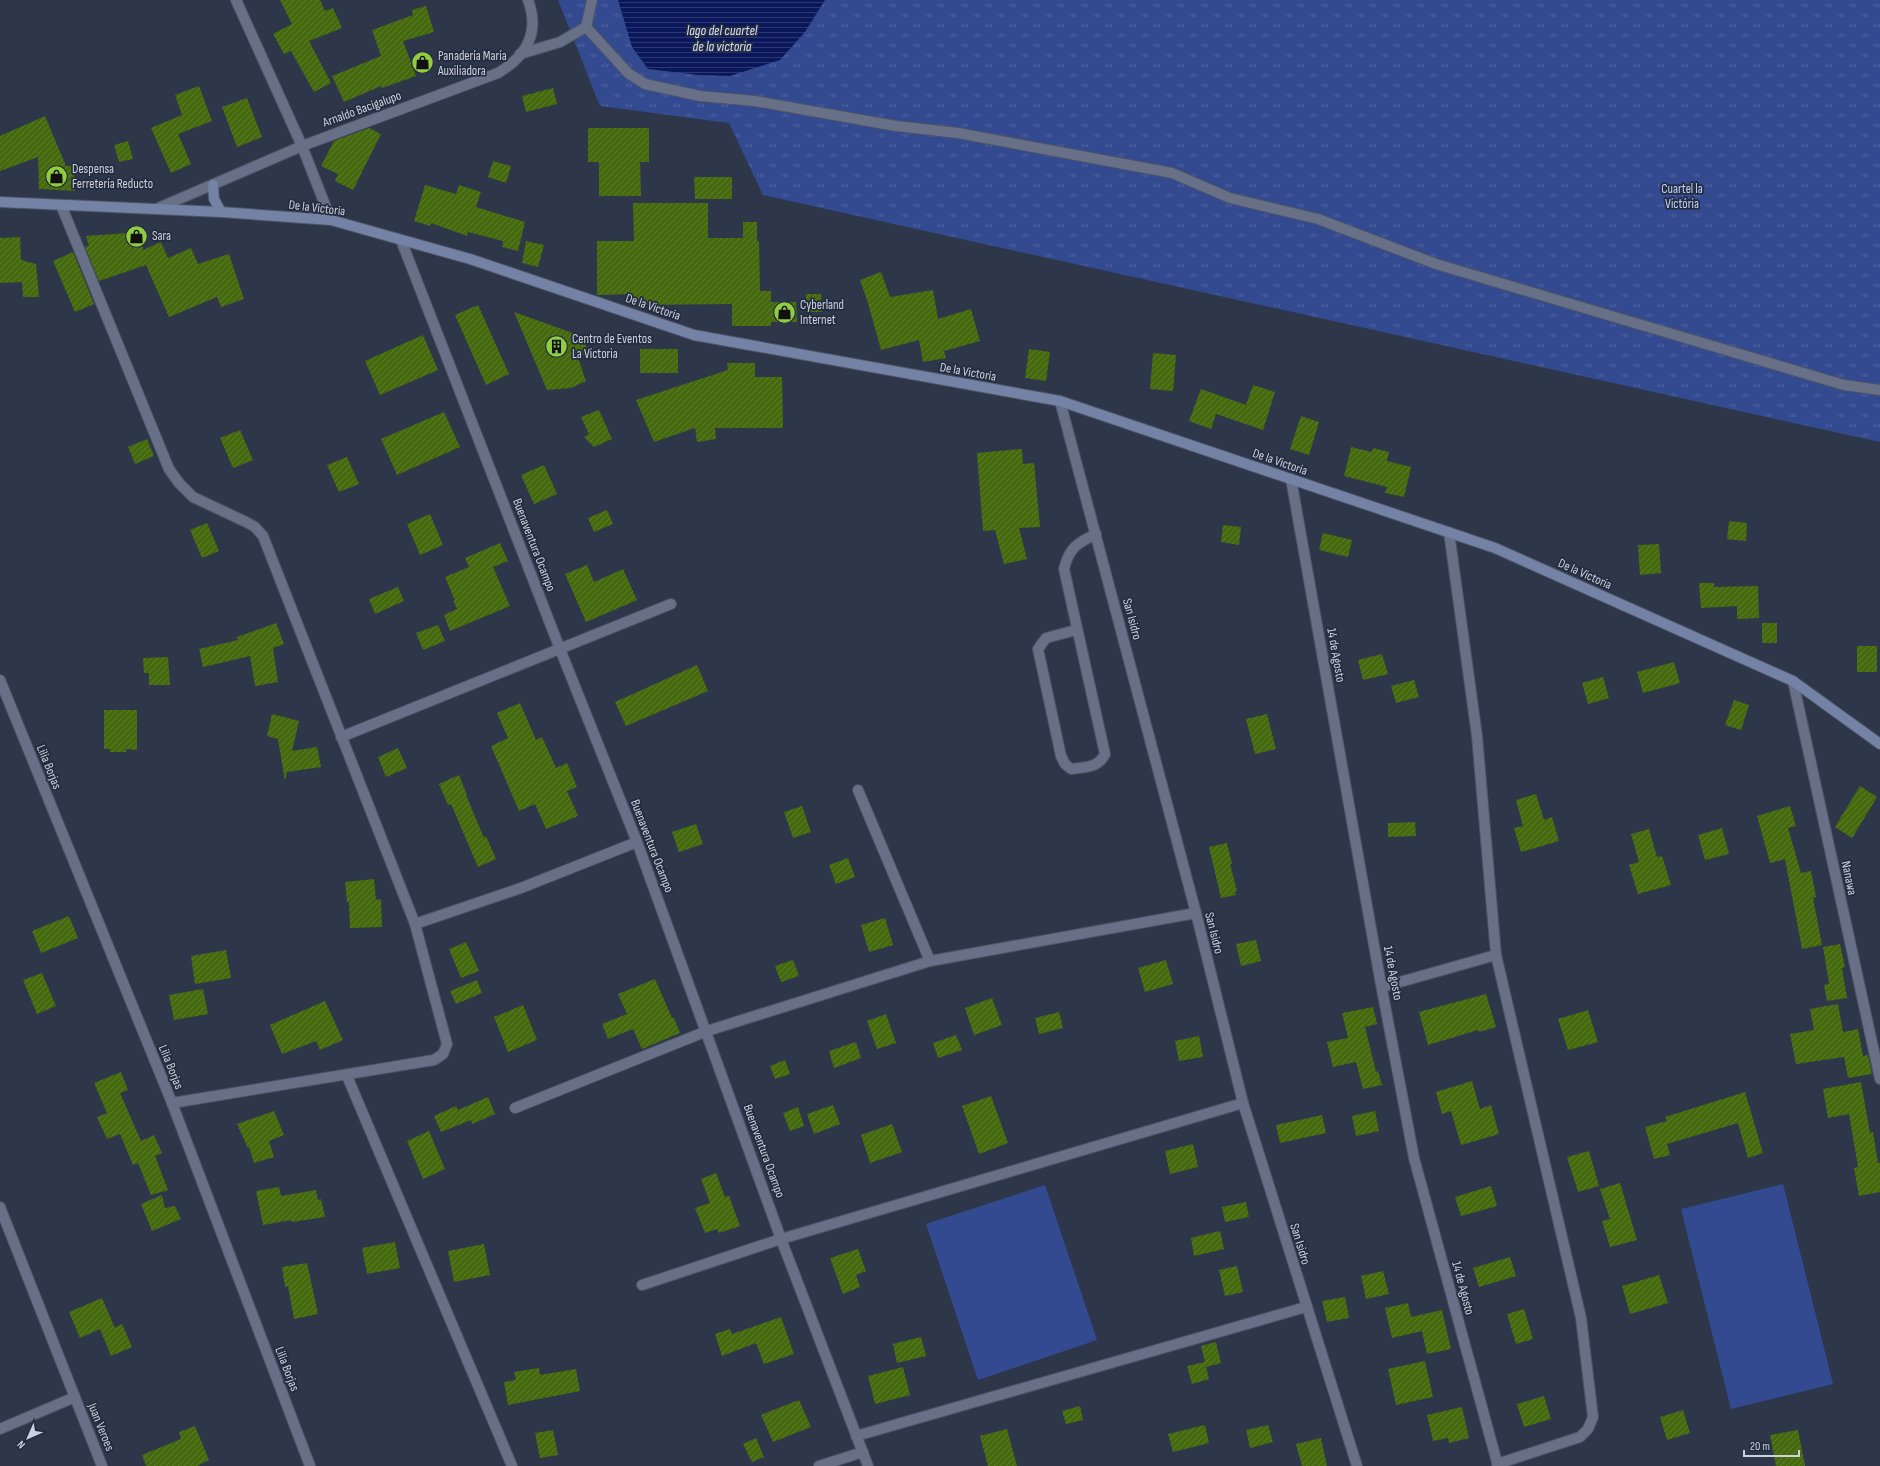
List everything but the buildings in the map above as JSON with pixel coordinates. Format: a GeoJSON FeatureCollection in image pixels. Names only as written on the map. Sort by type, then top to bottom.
{"type":"FeatureCollection","features":[{"type":"Feature","properties":{"kind":"main road"},"geometry":{"type":"LineString","coordinates":[[213,186],[214,199],[221,212]]}},
{"type":"Feature","properties":{"kind":"main road","name":"De la Victoria"},"geometry":{"type":"LineString","coordinates":[[0,202],[221,212],[331,220],[470,258],[694,335],[1060,402],[1495,548],[1793,682],[1880,744]]}},
{"type":"Feature","properties":{"kind":"street"},"geometry":{"type":"LineString","coordinates":[[236,0],[302,146],[331,220]]}},
{"type":"Feature","properties":{"kind":"street","name":"Arnaldo Bacigalupo"},"geometry":{"type":"LineString","coordinates":[[156,209],[213,186],[302,146],[498,73],[516,60],[527,46],[534,23],[528,0]]}},
{"type":"Feature","properties":{"kind":"street"},"geometry":{"type":"LineString","coordinates":[[520,54],[560,42],[586,27],[592,0]]}},
{"type":"Feature","properties":{"kind":"street"},"geometry":{"type":"LineString","coordinates":[[586,27],[628,73],[645,84],[700,96],[755,101],[896,126],[958,133],[1172,173],[1230,198],[1318,219],[1436,264],[1844,385],[1880,390]]}},
{"type":"Feature","properties":{"kind":"street"},"geometry":{"type":"LineString","coordinates":[[61,205],[168,469],[193,497],[255,527],[263,536],[414,924],[447,1044],[443,1054],[434,1060],[347,1076],[172,1103]]}},
{"type":"Feature","properties":{"kind":"street","name":"Buenaventura Ocampo"},"geometry":{"type":"LineString","coordinates":[[401,240],[560,649],[638,842],[781,1239],[868,1466]]}},
{"type":"Feature","properties":{"kind":"street","name":"San Isidro"},"geometry":{"type":"LineString","coordinates":[[1060,402],[1196,913],[1243,1103],[1357,1466]]}},
{"type":"Feature","properties":{"kind":"street","name":"14 de Agosto"},"geometry":{"type":"LineString","coordinates":[[1291,479],[1414,1158],[1497,1465]]}},
{"type":"Feature","properties":{"kind":"street"},"geometry":{"type":"LineString","coordinates":[[1449,532],[1476,736],[1496,955],[1581,1318],[1593,1417],[1588,1429],[1580,1436],[1497,1465]]}},
{"type":"Feature","properties":{"kind":"street"},"geometry":{"type":"LineString","coordinates":[[1076,630],[1046,638],[1038,649],[1061,756],[1065,764],[1071,769],[1094,766],[1101,762],[1105,754],[1076,630],[1064,569],[1066,559],[1079,541],[1096,534]]}},
{"type":"Feature","properties":{"kind":"street"},"geometry":{"type":"LineString","coordinates":[[341,737],[671,604]]}},
{"type":"Feature","properties":{"kind":"street","name":"Lilia Borjas"},"geometry":{"type":"LineString","coordinates":[[0,680],[172,1103],[310,1466]]}},
{"type":"Feature","properties":{"kind":"street","name":"Nanawa"},"geometry":{"type":"LineString","coordinates":[[1793,682],[1880,1079]]}},
{"type":"Feature","properties":{"kind":"street"},"geometry":{"type":"LineString","coordinates":[[858,790],[930,961]]}},
{"type":"Feature","properties":{"kind":"street"},"geometry":{"type":"LineString","coordinates":[[414,924],[521,888],[638,842]]}},
{"type":"Feature","properties":{"kind":"street"},"geometry":{"type":"LineString","coordinates":[[515,1108],[707,1031],[930,961],[1196,913]]}},
{"type":"Feature","properties":{"kind":"street"},"geometry":{"type":"LineString","coordinates":[[1382,987],[1496,955]]}},
{"type":"Feature","properties":{"kind":"street"},"geometry":{"type":"LineString","coordinates":[[347,1076],[512,1466]]}},
{"type":"Feature","properties":{"kind":"street"},"geometry":{"type":"LineString","coordinates":[[642,1285],[781,1239],[1243,1103]]}},
{"type":"Feature","properties":{"kind":"street","name":"Juan Veroes"},"geometry":{"type":"LineString","coordinates":[[0,1207],[102,1466]]}},
{"type":"Feature","properties":{"kind":"street"},"geometry":{"type":"LineString","coordinates":[[856,1436],[1306,1307]]}},
{"type":"Feature","properties":{"kind":"street"},"geometry":{"type":"LineString","coordinates":[[0,1429],[75,1397]]}},
{"type":"Feature","properties":{"kind":"street"},"geometry":{"type":"LineString","coordinates":[[819,1466],[863,1452]]}},
{"type":"Feature","properties":{"kind":"green space","name":"Cuartel la Victória"},"geometry":{"type":"Polygon","coordinates":[[[558,0],[1880,0],[1880,442],[763,195],[729,123],[600,106],[558,0]]]}},
{"type":"Feature","properties":{"kind":"green space"},"geometry":{"type":"Polygon","coordinates":[[[1783,1184],[1833,1384],[1731,1409],[1681,1209],[1783,1184]]]}},
{"type":"Feature","properties":{"kind":"green space"},"geometry":{"type":"Polygon","coordinates":[[[1045,1185],[1097,1340],[978,1380],[926,1224],[1045,1185]]]}},
{"type":"Feature","properties":{"kind":"water","name":"lago del cuartel de la victoria"},"geometry":{"type":"Polygon","coordinates":[[[618,0],[825,0],[805,32],[780,60],[730,76],[698,75],[648,69],[632,47],[618,0]]]}},
{"type":"Feature","properties":{"kind":"place","name":"Panadería María Auxiliadora"},"geometry":{"type":"Point","coordinates":[423,63]}},
{"type":"Feature","properties":{"kind":"place","name":"Despensa Ferretería Reducto"},"geometry":{"type":"Point","coordinates":[56,176]}},
{"type":"Feature","properties":{"kind":"place","name":"Sara"},"geometry":{"type":"Point","coordinates":[137,236]}},
{"type":"Feature","properties":{"kind":"place","name":"Cyberland Internet"},"geometry":{"type":"Point","coordinates":[785,312]}},
{"type":"Feature","properties":{"kind":"place","name":"Centro de Eventos La Victoria"},"geometry":{"type":"Point","coordinates":[557,346]}}]}
